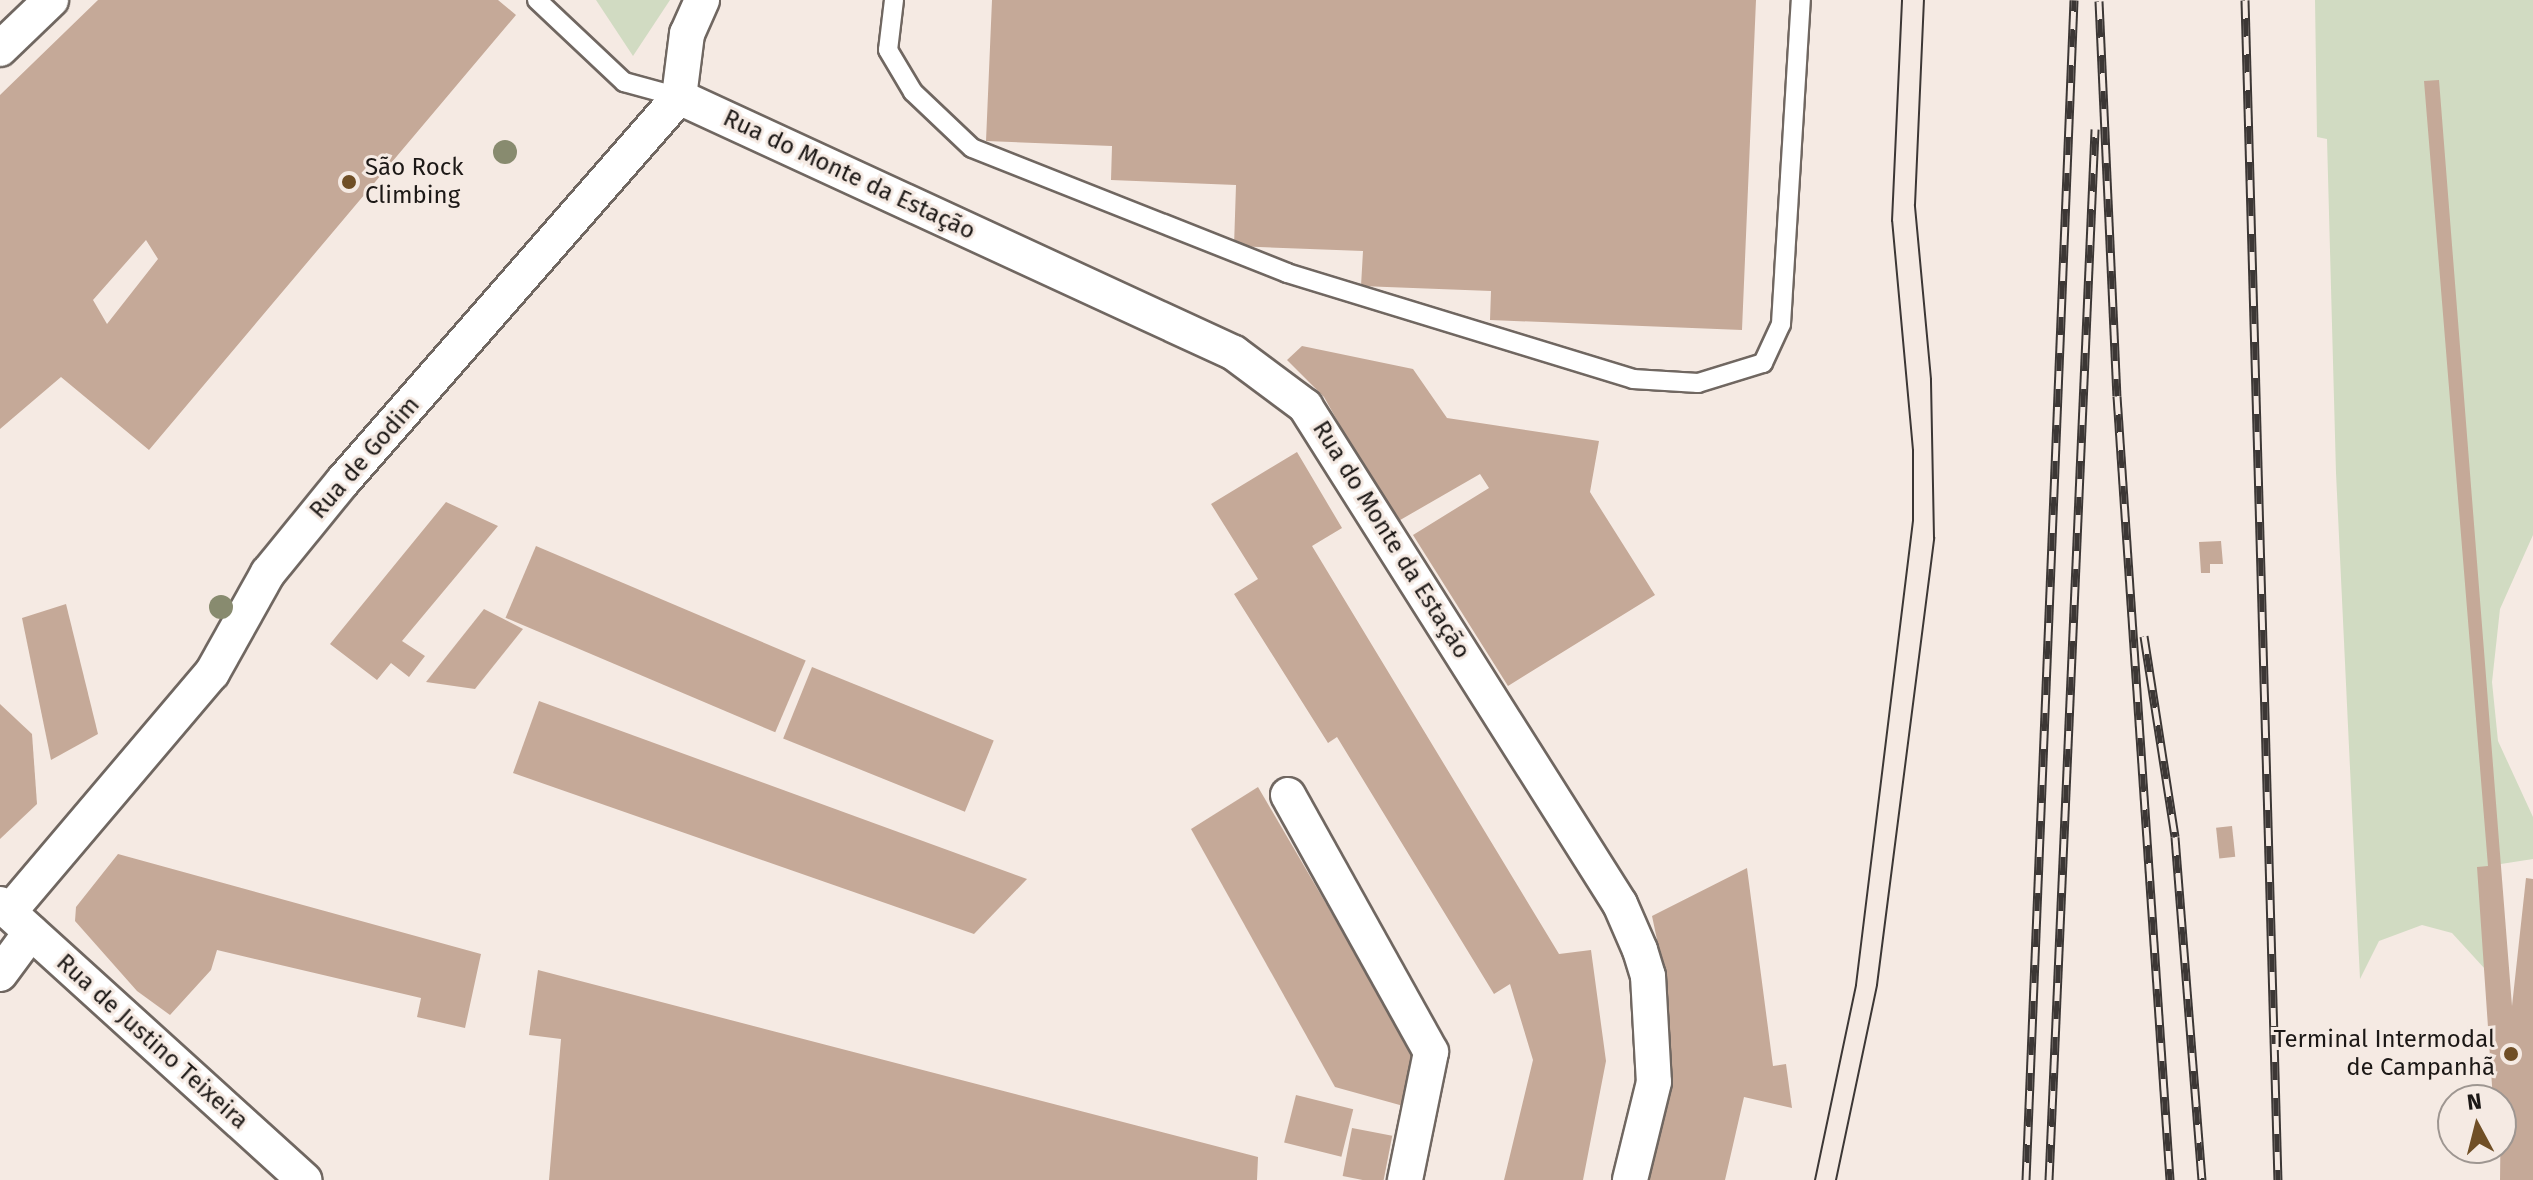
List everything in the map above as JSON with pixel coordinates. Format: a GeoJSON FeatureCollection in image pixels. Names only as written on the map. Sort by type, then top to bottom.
{"type":"FeatureCollection","features":[{"type":"Feature","properties":{"kind":"street"},"geometry":{"type":"LineString","coordinates":[[0,49],[51,0]]}},
{"type":"Feature","properties":{"kind":"street"},"geometry":{"type":"LineString","coordinates":[[679,97],[687,34],[702,0]]}},
{"type":"Feature","properties":{"kind":"street","name":"Rua de Godim"},"geometry":{"type":"LineString","coordinates":[[0,974],[13,916],[212,673],[268,573],[343,481],[679,97]]}},
{"type":"Feature","properties":{"kind":"street","name":"Rua do Monte da Estação"},"geometry":{"type":"LineString","coordinates":[[679,97],[1234,353],[1264,371],[1305,406],[1620,904],[1640,950],[1650,992],[1654,1082],[1630,1180]]}},
{"type":"Feature","properties":{"kind":"street"},"geometry":{"type":"LineString","coordinates":[[1288,795],[1431,1052],[1405,1180]]}},
{"type":"Feature","properties":{"kind":"street","name":"Rua de Justino Teixeira"},"geometry":{"type":"LineString","coordinates":[[13,916],[304,1180]]}},
{"type":"Feature","properties":{"kind":"lane"},"geometry":{"type":"LineString","coordinates":[[537,0],[624,82],[679,97]]}},
{"type":"Feature","properties":{"kind":"lane"},"geometry":{"type":"LineString","coordinates":[[894,0],[888,50],[913,92],[972,148],[1287,273],[1633,379],[1698,383],[1763,363],[1781,324],[1801,0]]}},
{"type":"Feature","properties":{"kind":"green space"},"geometry":{"type":"Polygon","coordinates":[[[596,0],[670,0],[633,56],[596,0]]]}},
{"type":"Feature","properties":{"kind":"green space"},"geometry":{"type":"Polygon","coordinates":[[[2315,0],[2533,0],[2533,535],[2500,609],[2492,682],[2498,741],[2533,817],[2533,859],[2488,866],[2485,969],[2452,933],[2422,925],[2379,941],[2360,979],[2336,473],[2327,139],[2317,137],[2315,0]]]}},
{"type":"Feature","properties":{"kind":"building"},"geometry":{"type":"Polygon","coordinates":[[[98,0],[498,0],[516,15],[149,450],[61,377],[0,429],[0,95],[98,0]],[[146,240],[93,300],[107,324],[158,259],[146,240]]]}},
{"type":"Feature","properties":{"kind":"building"},"geometry":{"type":"Polygon","coordinates":[[[992,0],[1756,0],[1742,330],[1490,320],[1491,291],[1361,286],[1363,251],[1234,246],[1236,185],[1111,180],[1112,146],[986,141],[992,0]]]}},
{"type":"Feature","properties":{"kind":"building"},"geometry":{"type":"Polygon","coordinates":[[[2439,80],[2512,1006],[2526,878],[2533,879],[2533,1180],[2500,1180],[2500,1164],[2517,1164],[2517,1084],[2492,1084],[2477,867],[2488,866],[2424,81],[2439,80]]]}},
{"type":"Feature","properties":{"kind":"building"},"geometry":{"type":"Polygon","coordinates":[[[1302,346],[1413,369],[1447,418],[1599,441],[1590,492],[1655,595],[1508,686],[1413,535],[1489,488],[1480,474],[1395,523],[1324,397],[1287,360],[1302,346]]]}},
{"type":"Feature","properties":{"kind":"building"},"geometry":{"type":"Polygon","coordinates":[[[1297,452],[1342,528],[1312,546],[1559,954],[1591,950],[1606,1061],[1583,1180],[1504,1180],[1533,1060],[1510,984],[1494,994],[1337,737],[1328,743],[1234,594],[1258,579],[1211,504],[1297,452]]]}},
{"type":"Feature","properties":{"kind":"building"},"geometry":{"type":"Polygon","coordinates":[[[446,502],[498,526],[402,641],[425,656],[409,677],[391,663],[377,680],[330,644],[446,502]]]}},
{"type":"Feature","properties":{"kind":"building"},"geometry":{"type":"Polygon","coordinates":[[[2221,541],[2223,564],[2210,564],[2210,573],[2201,573],[2199,542],[2221,541]]]}},
{"type":"Feature","properties":{"kind":"building"},"geometry":{"type":"Polygon","coordinates":[[[536,546],[806,660],[775,732],[506,618],[536,546]]]}},
{"type":"Feature","properties":{"kind":"building"},"geometry":{"type":"Polygon","coordinates":[[[66,604],[98,734],[51,760],[22,618],[66,604]]]}},
{"type":"Feature","properties":{"kind":"building"},"geometry":{"type":"Polygon","coordinates":[[[484,609],[523,629],[475,689],[426,682],[484,609]]]}},
{"type":"Feature","properties":{"kind":"building"},"geometry":{"type":"Polygon","coordinates":[[[812,667],[994,740],[965,812],[783,738],[812,667]]]}},
{"type":"Feature","properties":{"kind":"building"},"geometry":{"type":"Polygon","coordinates":[[[539,701],[1027,879],[974,934],[513,773],[539,701]]]}},
{"type":"Feature","properties":{"kind":"building"},"geometry":{"type":"Polygon","coordinates":[[[0,704],[32,734],[37,804],[0,839],[0,704]]]}},
{"type":"Feature","properties":{"kind":"building"},"geometry":{"type":"Polygon","coordinates":[[[1258,787],[1419,1063],[1407,1107],[1335,1087],[1191,829],[1258,787]]]}},
{"type":"Feature","properties":{"kind":"building"},"geometry":{"type":"Polygon","coordinates":[[[2232,826],[2235,857],[2219,859],[2216,828],[2232,826]]]}},
{"type":"Feature","properties":{"kind":"building"},"geometry":{"type":"Polygon","coordinates":[[[118,854],[481,954],[465,1028],[417,1017],[421,998],[217,950],[211,970],[170,1015],[137,991],[75,921],[76,907],[118,854]]]}},
{"type":"Feature","properties":{"kind":"building"},"geometry":{"type":"Polygon","coordinates":[[[1747,868],[1773,1066],[1786,1064],[1792,1108],[1744,1097],[1725,1180],[1646,1180],[1663,968],[1652,916],[1747,868]]]}},
{"type":"Feature","properties":{"kind":"building"},"geometry":{"type":"Polygon","coordinates":[[[538,970],[1258,1157],[1257,1180],[549,1180],[561,1039],[529,1035],[538,970]]]}},
{"type":"Feature","properties":{"kind":"building"},"geometry":{"type":"Polygon","coordinates":[[[1296,1095],[1353,1109],[1341,1157],[1284,1143],[1296,1095]]]}},
{"type":"Feature","properties":{"kind":"building"},"geometry":{"type":"Polygon","coordinates":[[[1352,1128],[1392,1136],[1384,1180],[1343,1176],[1352,1128]]]}},
{"type":"Feature","properties":{"kind":"tram line"},"geometry":{"type":"LineString","coordinates":[[1815,1180],[1856,985],[1913,520],[1913,450],[1892,221],[1902,0]]}},
{"type":"Feature","properties":{"kind":"tram line"},"geometry":{"type":"LineString","coordinates":[[1836,1180],[1877,985],[1934,538],[1931,379],[1915,205],[1924,0]]}},
{"type":"Feature","properties":{"kind":"railway"},"geometry":{"type":"LineString","coordinates":[[2026,1180],[2074,0]]}},
{"type":"Feature","properties":{"kind":"railway"},"geometry":{"type":"LineString","coordinates":[[2245,0],[2278,1180]]}},
{"type":"Feature","properties":{"kind":"railway"},"geometry":{"type":"LineString","coordinates":[[2099,1],[2117,396],[2170,1180]]}},
{"type":"Feature","properties":{"kind":"railway"},"geometry":{"type":"LineString","coordinates":[[2049,1180],[2095,129]]}},
{"type":"Feature","properties":{"kind":"railway"},"geometry":{"type":"LineString","coordinates":[[2144,636],[2175,837],[2202,1180]]}},
{"type":"Feature","properties":{"kind":"place","name":"São Rock Climbing"},"geometry":{"type":"Point","coordinates":[349,182]}},
{"type":"Feature","properties":{"kind":"place","name":"Terminal Intermodal de Campanhã"},"geometry":{"type":"Point","coordinates":[2511,1054]}}]}
